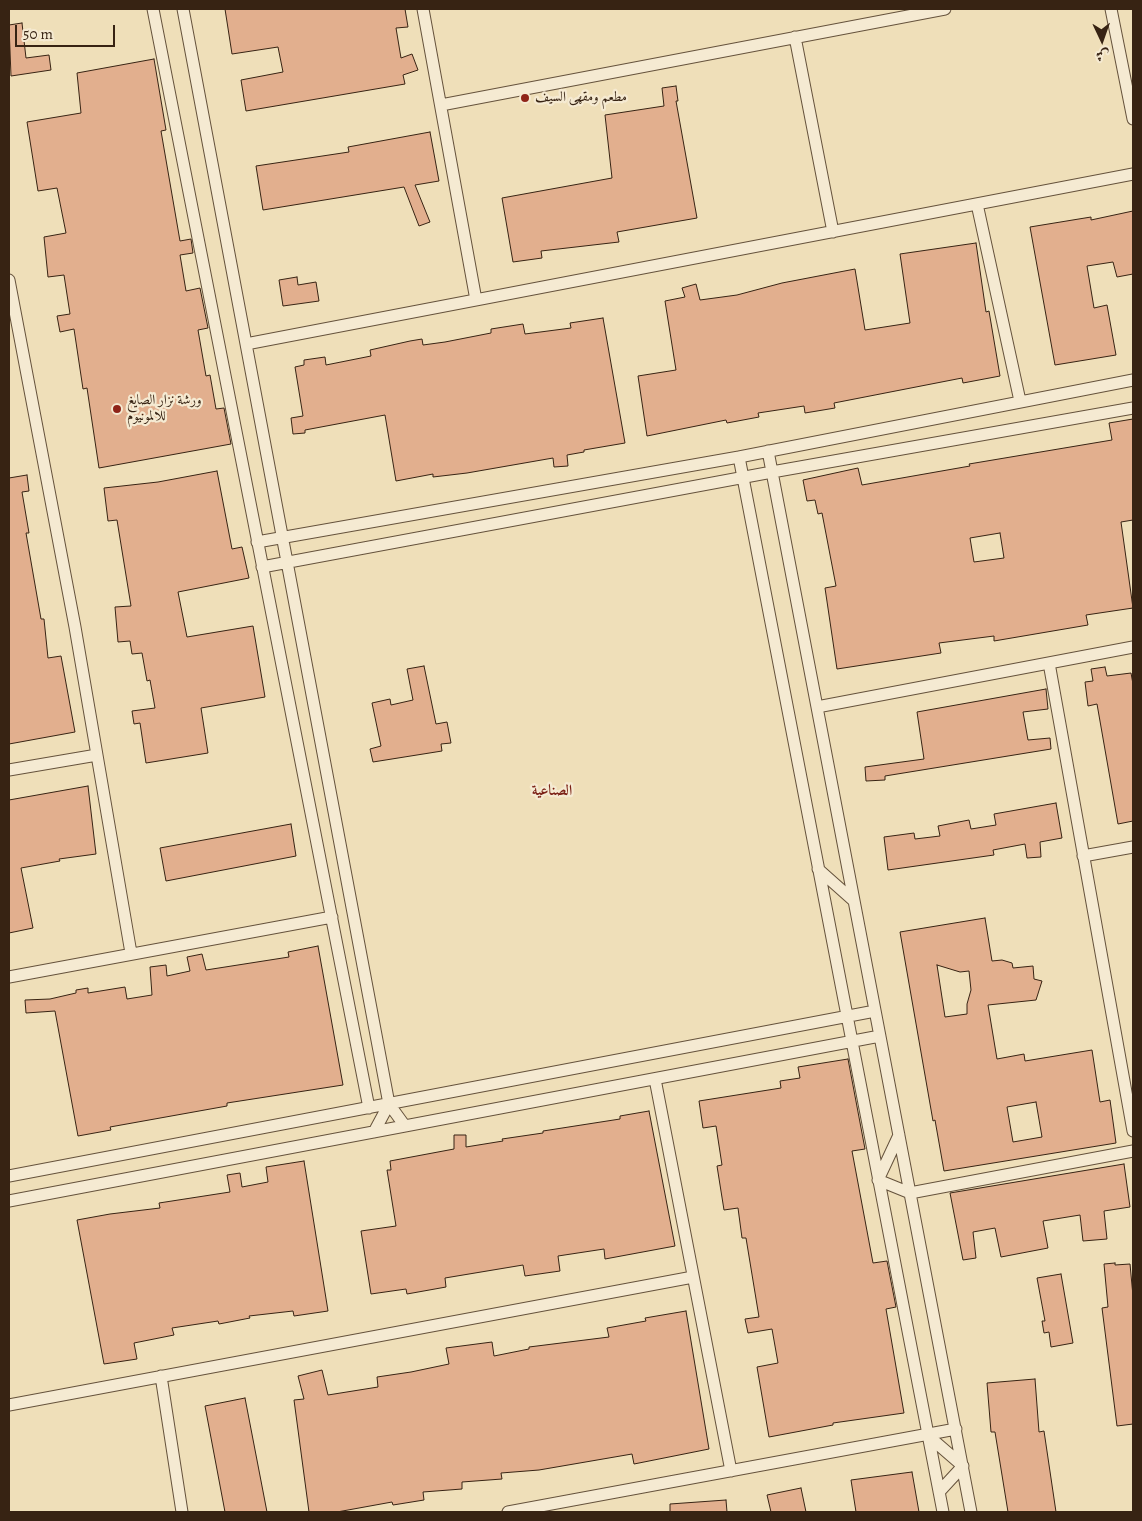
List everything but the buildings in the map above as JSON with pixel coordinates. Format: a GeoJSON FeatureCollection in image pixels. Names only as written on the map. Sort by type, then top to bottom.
{"type":"FeatureCollection","features":[{"type":"Feature","properties":{"kind":"street"},"geometry":{"type":"LineString","coordinates":[[153,9],[369,1108]]}},
{"type":"Feature","properties":{"kind":"street"},"geometry":{"type":"LineString","coordinates":[[183,9],[389,1104],[405,1126]]}},
{"type":"Feature","properties":{"kind":"street"},"geometry":{"type":"LineString","coordinates":[[423,9],[476,300]]}},
{"type":"Feature","properties":{"kind":"street"},"geometry":{"type":"LineString","coordinates":[[441,104],[945,9]]}},
{"type":"Feature","properties":{"kind":"street"},"geometry":{"type":"LineString","coordinates":[[1112,9],[1133,119]]}},
{"type":"Feature","properties":{"kind":"street"},"geometry":{"type":"LineString","coordinates":[[795,37],[833,232]]}},
{"type":"Feature","properties":{"kind":"street"},"geometry":{"type":"LineString","coordinates":[[246,344],[1133,174]]}},
{"type":"Feature","properties":{"kind":"street"},"geometry":{"type":"LineString","coordinates":[[977,204],[1020,401]]}},
{"type":"Feature","properties":{"kind":"street"},"geometry":{"type":"LineString","coordinates":[[9,280],[75,627],[131,952]]}},
{"type":"Feature","properties":{"kind":"street"},"geometry":{"type":"LineString","coordinates":[[257,542],[739,457],[1133,380]]}},
{"type":"Feature","properties":{"kind":"street"},"geometry":{"type":"LineString","coordinates":[[262,567],[772,472],[1133,408]]}},
{"type":"Feature","properties":{"kind":"street"},"geometry":{"type":"LineString","coordinates":[[768,451],[971,1512]]}},
{"type":"Feature","properties":{"kind":"street"},"geometry":{"type":"LineString","coordinates":[[739,457],[926,1434],[943,1512]]}},
{"type":"Feature","properties":{"kind":"street"},"geometry":{"type":"LineString","coordinates":[[817,707],[1133,647]]}},
{"type":"Feature","properties":{"kind":"street"},"geometry":{"type":"LineString","coordinates":[[1049,663],[1133,1131]]}},
{"type":"Feature","properties":{"kind":"street"},"geometry":{"type":"LineString","coordinates":[[9,770],[97,755]]}},
{"type":"Feature","properties":{"kind":"street"},"geometry":{"type":"LineString","coordinates":[[1084,856],[1133,847]]}},
{"type":"Feature","properties":{"kind":"street"},"geometry":{"type":"LineString","coordinates":[[818,869],[854,901]]}},
{"type":"Feature","properties":{"kind":"street"},"geometry":{"type":"LineString","coordinates":[[9,977],[131,952],[332,916]]}},
{"type":"Feature","properties":{"kind":"street"},"geometry":{"type":"LineString","coordinates":[[9,1176],[876,1012]]}},
{"type":"Feature","properties":{"kind":"street"},"geometry":{"type":"LineString","coordinates":[[9,1201],[880,1036]]}},
{"type":"Feature","properties":{"kind":"street"},"geometry":{"type":"LineString","coordinates":[[655,1079],[731,1471]]}},
{"type":"Feature","properties":{"kind":"street"},"geometry":{"type":"LineString","coordinates":[[374,1132],[389,1104]]}},
{"type":"Feature","properties":{"kind":"street"},"geometry":{"type":"LineString","coordinates":[[878,1180],[899,1135]]}},
{"type":"Feature","properties":{"kind":"street"},"geometry":{"type":"LineString","coordinates":[[878,1180],[910,1193],[1133,1151]]}},
{"type":"Feature","properties":{"kind":"street"},"geometry":{"type":"LineString","coordinates":[[9,1405],[693,1277]]}},
{"type":"Feature","properties":{"kind":"street"},"geometry":{"type":"LineString","coordinates":[[161,1376],[182,1512]]}},
{"type":"Feature","properties":{"kind":"street"},"geometry":{"type":"LineString","coordinates":[[508,1512],[956,1429]]}},
{"type":"Feature","properties":{"kind":"street"},"geometry":{"type":"LineString","coordinates":[[926,1434],[963,1466]]}},
{"type":"Feature","properties":{"kind":"street"},"geometry":{"type":"LineString","coordinates":[[939,1492],[963,1466]]}},
{"type":"Feature","properties":{"kind":"place","name":"مطعم ومقهى السيف"},"geometry":{"type":"Point","coordinates":[525,98]}},
{"type":"Feature","properties":{"kind":"place","name":"ورشة نزار الصايغ للالمونيوم"},"geometry":{"type":"Point","coordinates":[117,409]}},
{"type":"Feature","properties":{"kind":"district","name":"الصناعية"},"geometry":{"type":"Point","coordinates":[552,791]}}]}
